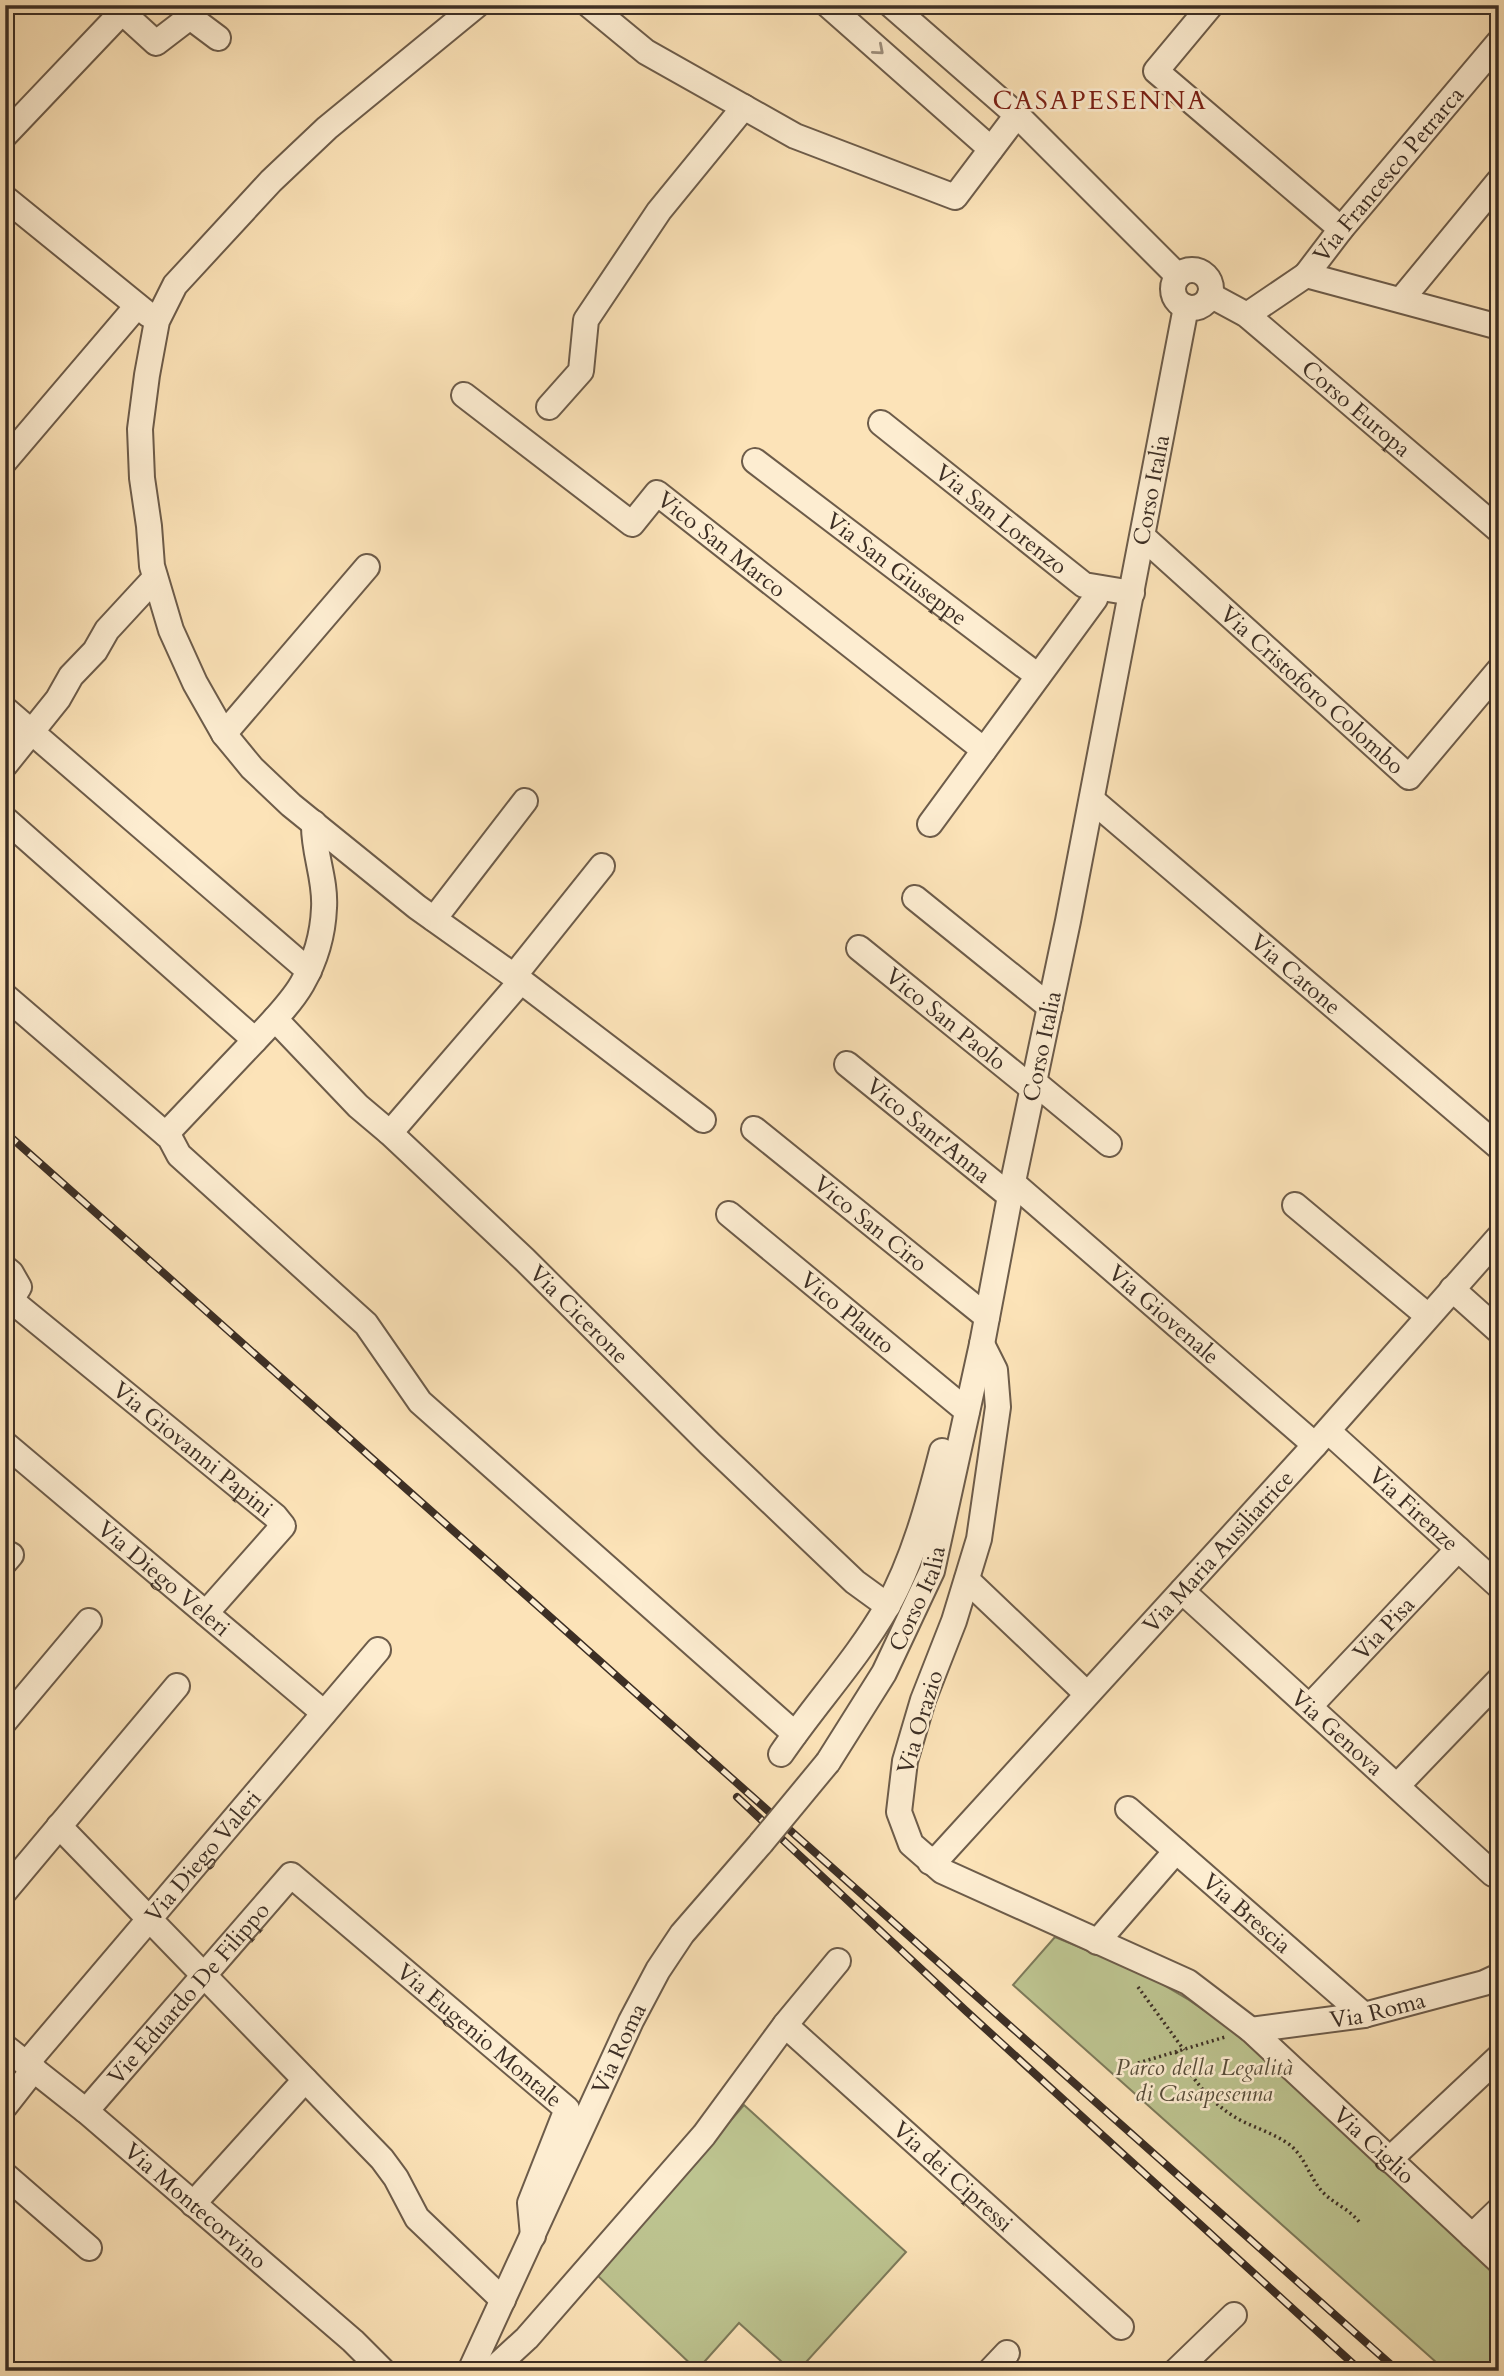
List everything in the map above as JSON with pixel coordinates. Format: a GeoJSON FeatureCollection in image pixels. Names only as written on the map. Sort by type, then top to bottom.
{"type":"FeatureCollection","features":[{"type":"Feature","properties":{"kind":"street"},"geometry":{"type":"LineString","coordinates":[[477,5],[327,128],[271,181],[176,285],[157,321],[140,429],[142,478],[152,566],[171,630],[195,683],[225,733],[252,768],[314,823],[434,919],[703,1121]]}},
{"type":"Feature","properties":{"kind":"street"},"geometry":{"type":"LineString","coordinates":[[589,5],[646,52],[795,136],[955,197],[1017,115]]}},
{"type":"Feature","properties":{"kind":"street"},"geometry":{"type":"LineString","coordinates":[[828,5],[991,149]]}},
{"type":"Feature","properties":{"kind":"street"},"geometry":{"type":"LineString","coordinates":[[891,5],[1017,115],[1178,276]]}},
{"type":"Feature","properties":{"kind":"street"},"geometry":{"type":"LineString","coordinates":[[1211,5],[1156,71],[1341,229]]}},
{"type":"Feature","properties":{"kind":"street"},"geometry":{"type":"LineString","coordinates":[[5,135],[122,12],[156,43],[190,18],[218,38]]}},
{"type":"Feature","properties":{"kind":"street","name":"Via Francesco Petrarca"},"geometry":{"type":"LineString","coordinates":[[1247,315],[1306,275],[1341,229],[1499,42]]}},
{"type":"Feature","properties":{"kind":"street"},"geometry":{"type":"LineString","coordinates":[[549,407],[581,371],[586,320],[659,211],[744,107]]}},
{"type":"Feature","properties":{"kind":"street"},"geometry":{"type":"LineString","coordinates":[[1401,300],[1499,181]]}},
{"type":"Feature","properties":{"kind":"street"},"geometry":{"type":"LineString","coordinates":[[5,198],[157,321]]}},
{"type":"Feature","properties":{"kind":"street"},"geometry":{"type":"LineString","coordinates":[[1189,270],[1202,273],[1210,283],[1210,295],[1198,307],[1186,307],[1176,300],[1173,294],[1174,281],[1189,270]]}},
{"type":"Feature","properties":{"kind":"street"},"geometry":{"type":"LineString","coordinates":[[1306,275],[1499,327]]}},
{"type":"Feature","properties":{"kind":"street","name":"Corso Europa"},"geometry":{"type":"LineString","coordinates":[[1210,295],[1247,315],[1499,530]]}},
{"type":"Feature","properties":{"kind":"street"},"geometry":{"type":"LineString","coordinates":[[5,461],[137,306]]}},
{"type":"Feature","properties":{"kind":"street","name":"Corso Italia"},"geometry":{"type":"LineString","coordinates":[[828,1762],[884,1673],[932,1571],[982,1344],[1092,800],[1186,307]]}},
{"type":"Feature","properties":{"kind":"street","name":"Vico San Marco"},"geometry":{"type":"LineString","coordinates":[[464,395],[632,524],[657,493],[984,750]]}},
{"type":"Feature","properties":{"kind":"street","name":"Via San Lorenzo"},"geometry":{"type":"LineString","coordinates":[[881,423],[1084,585],[1132,593]]}},
{"type":"Feature","properties":{"kind":"street","name":"Via San Giuseppe"},"geometry":{"type":"LineString","coordinates":[[755,461],[1038,676]]}},
{"type":"Feature","properties":{"kind":"street","name":"Via Cristoforo Colombo"},"geometry":{"type":"LineString","coordinates":[[1143,537],[1409,777],[1499,670]]}},
{"type":"Feature","properties":{"kind":"street"},"geometry":{"type":"LineString","coordinates":[[225,733],[367,567]]}},
{"type":"Feature","properties":{"kind":"street"},"geometry":{"type":"LineString","coordinates":[[5,765],[58,699],[71,676],[95,651],[107,630],[155,578]]}},
{"type":"Feature","properties":{"kind":"street"},"geometry":{"type":"LineString","coordinates":[[930,824],[1095,599],[1099,588]]}},
{"type":"Feature","properties":{"kind":"street"},"geometry":{"type":"LineString","coordinates":[[5,709],[309,971]]}},
{"type":"Feature","properties":{"kind":"street","name":"Via Catone"},"geometry":{"type":"LineString","coordinates":[[1092,800],[1499,1147]]}},
{"type":"Feature","properties":{"kind":"street"},"geometry":{"type":"LineString","coordinates":[[434,919],[525,801]]}},
{"type":"Feature","properties":{"kind":"street"},"geometry":{"type":"LineString","coordinates":[[5,819],[255,1040]]}},
{"type":"Feature","properties":{"kind":"street"},"geometry":{"type":"LineString","coordinates":[[166,1134],[275,1019],[309,971],[320,936],[325,906],[313,838],[314,823]]}},
{"type":"Feature","properties":{"kind":"street"},"geometry":{"type":"LineString","coordinates":[[390,1133],[517,979],[602,866]]}},
{"type":"Feature","properties":{"kind":"street"},"geometry":{"type":"LineString","coordinates":[[915,898],[1050,1007]]}},
{"type":"Feature","properties":{"kind":"street","name":"Vico San Paolo"},"geometry":{"type":"LineString","coordinates":[[859,948],[1109,1144]]}},
{"type":"Feature","properties":{"kind":"street"},"geometry":{"type":"LineString","coordinates":[[5,996],[166,1134],[179,1155],[366,1324],[420,1402],[788,1744],[888,1606],[905,1568],[951,1427],[966,1414]]}},
{"type":"Feature","properties":{"kind":"street","name":"Via Cicerone"},"geometry":{"type":"LineString","coordinates":[[275,1019],[358,1106],[524,1259],[710,1444],[855,1582],[888,1606]]}},
{"type":"Feature","properties":{"kind":"street","name":"Vico Sant'Anna"},"geometry":{"type":"LineString","coordinates":[[847,1064],[1011,1190]]}},
{"type":"Feature","properties":{"kind":"street","name":"Vico San Ciro"},"geometry":{"type":"LineString","coordinates":[[754,1129],[987,1317]]}},
{"type":"Feature","properties":{"kind":"street","name":"Via Giovenale"},"geometry":{"type":"LineString","coordinates":[[1011,1190],[1322,1438]]}},
{"type":"Feature","properties":{"kind":"street"},"geometry":{"type":"LineString","coordinates":[[1296,1205],[1428,1316]]}},
{"type":"Feature","properties":{"kind":"street","name":"Vico Plauto"},"geometry":{"type":"LineString","coordinates":[[729,1214],[966,1414]]}},
{"type":"Feature","properties":{"kind":"street","name":"Via Maria Ausiliatrice"},"geometry":{"type":"LineString","coordinates":[[930,1862],[942,1855],[1322,1438],[1499,1237]]}},
{"type":"Feature","properties":{"kind":"street"},"geometry":{"type":"LineString","coordinates":[[1452,1289],[1499,1331]]}},
{"type":"Feature","properties":{"kind":"street","name":"Via Giovanni Papini"},"geometry":{"type":"LineString","coordinates":[[10,1291],[275,1516],[283,1526],[206,1613]]}},
{"type":"Feature","properties":{"kind":"street","name":"Via Orazio"},"geometry":{"type":"LineString","coordinates":[[982,1344],[995,1370],[998,1407],[979,1539],[954,1621],[923,1699],[905,1761],[898,1812],[911,1844],[942,1871],[1188,1982],[1251,2030]]}},
{"type":"Feature","properties":{"kind":"street","name":"Via Firenze"},"geometry":{"type":"LineString","coordinates":[[1322,1438],[1458,1549],[1499,1587]]}},
{"type":"Feature","properties":{"kind":"street","name":"Via Diego Veleri"},"geometry":{"type":"LineString","coordinates":[[5,1444],[324,1713]]}},
{"type":"Feature","properties":{"kind":"street","name":"Via Pisa"},"geometry":{"type":"LineString","coordinates":[[1310,1706],[1458,1549]]}},
{"type":"Feature","properties":{"kind":"street"},"geometry":{"type":"LineString","coordinates":[[967,1580],[1087,1693]]}},
{"type":"Feature","properties":{"kind":"street","name":"Via Genova"},"geometry":{"type":"LineString","coordinates":[[1182,1591],[1493,1874]]}},
{"type":"Feature","properties":{"kind":"street"},"geometry":{"type":"LineString","coordinates":[[5,1721],[89,1621]]}},
{"type":"Feature","properties":{"kind":"street","name":"Via Diego Valeri"},"geometry":{"type":"LineString","coordinates":[[5,2106],[30,2066],[148,1921],[378,1650]]}},
{"type":"Feature","properties":{"kind":"street"},"geometry":{"type":"LineString","coordinates":[[1397,1786],[1499,1680]]}},
{"type":"Feature","properties":{"kind":"street"},"geometry":{"type":"LineString","coordinates":[[5,1891],[177,1686]]}},
{"type":"Feature","properties":{"kind":"street","name":"Via Roma"},"geometry":{"type":"LineString","coordinates":[[470,2371],[631,2021],[658,1970],[682,1934],[828,1762]]}},
{"type":"Feature","properties":{"kind":"street","name":"Via Brescia"},"geometry":{"type":"LineString","coordinates":[[1128,1809],[1364,2015]]}},
{"type":"Feature","properties":{"kind":"street"},"geometry":{"type":"LineString","coordinates":[[58,1826],[382,2159],[396,2178],[417,2218],[503,2300]]}},
{"type":"Feature","properties":{"kind":"street"},"geometry":{"type":"LineString","coordinates":[[1097,1942],[1176,1851]]}},
{"type":"Feature","properties":{"kind":"street","name":"Via Eugenio Montale"},"geometry":{"type":"LineString","coordinates":[[291,1875],[567,2109],[530,2203],[533,2236]]}},
{"type":"Feature","properties":{"kind":"street","name":"Vie Eduardo De Filippo"},"geometry":{"type":"LineString","coordinates":[[86,2111],[291,1875]]}},
{"type":"Feature","properties":{"kind":"street"},"geometry":{"type":"LineString","coordinates":[[491,2371],[527,2338],[704,2135],[785,2025],[838,1961]]}},
{"type":"Feature","properties":{"kind":"street","name":"Via Roma"},"geometry":{"type":"LineString","coordinates":[[1251,2030],[1364,2015],[1484,1983],[1499,1976]]}},
{"type":"Feature","properties":{"kind":"street","name":"Via dei Cipressi"},"geometry":{"type":"LineString","coordinates":[[785,2025],[1121,2327]]}},
{"type":"Feature","properties":{"kind":"street","name":"Via Ciglio"},"geometry":{"type":"LineString","coordinates":[[1251,2030],[1499,2260]]}},
{"type":"Feature","properties":{"kind":"street","name":"Via Montecorvino"},"geometry":{"type":"LineString","coordinates":[[5,2047],[86,2111],[353,2341],[383,2371]]}},
{"type":"Feature","properties":{"kind":"street"},"geometry":{"type":"LineString","coordinates":[[1389,2160],[1499,2057]]}},
{"type":"Feature","properties":{"kind":"street"},"geometry":{"type":"LineString","coordinates":[[193,2204],[304,2080]]}},
{"type":"Feature","properties":{"kind":"street"},"geometry":{"type":"LineString","coordinates":[[5,2175],[89,2248]]}},
{"type":"Feature","properties":{"kind":"street"},"geometry":{"type":"LineString","coordinates":[[1472,2236],[1499,2210]]}},
{"type":"Feature","properties":{"kind":"street"},"geometry":{"type":"LineString","coordinates":[[1176,2371],[1234,2315]]}},
{"type":"Feature","properties":{"kind":"path"},"geometry":{"type":"LineString","coordinates":[[1138,1987],[1184,2050]]}},
{"type":"Feature","properties":{"kind":"path"},"geometry":{"type":"LineString","coordinates":[[1138,2063],[1251,2030]]}},
{"type":"Feature","properties":{"kind":"path"},"geometry":{"type":"LineString","coordinates":[[1176,2052],[1202,2091],[1224,2110],[1289,2144],[1297,2152],[1318,2187],[1354,2214],[1360,2223]]}},
{"type":"Feature","properties":{"kind":"green space","name":"Parco della Legalità di Casapesenna"},"geometry":{"type":"Polygon","coordinates":[[[1055,1937],[1145,1974],[1234,2031],[1499,2275],[1499,2371],[1446,2371],[1013,1985],[1055,1937]]]}},
{"type":"Feature","properties":{"kind":"green space"},"geometry":{"type":"Polygon","coordinates":[[[744,2105],[906,2252],[798,2371],[792,2371],[739,2323],[697,2370],[597,2275],[744,2105]]]}},
{"type":"Feature","properties":{"kind":"railway"},"geometry":{"type":"LineString","coordinates":[[5,1132],[1398,2371]]}},
{"type":"Feature","properties":{"kind":"railway"},"geometry":{"type":"LineString","coordinates":[[737,1797],[965,2010],[1361,2371]]}},
{"type":"Feature","properties":{"kind":"district","name":"CASAPESENNA"},"geometry":{"type":"Point","coordinates":[1100,100]}}]}
